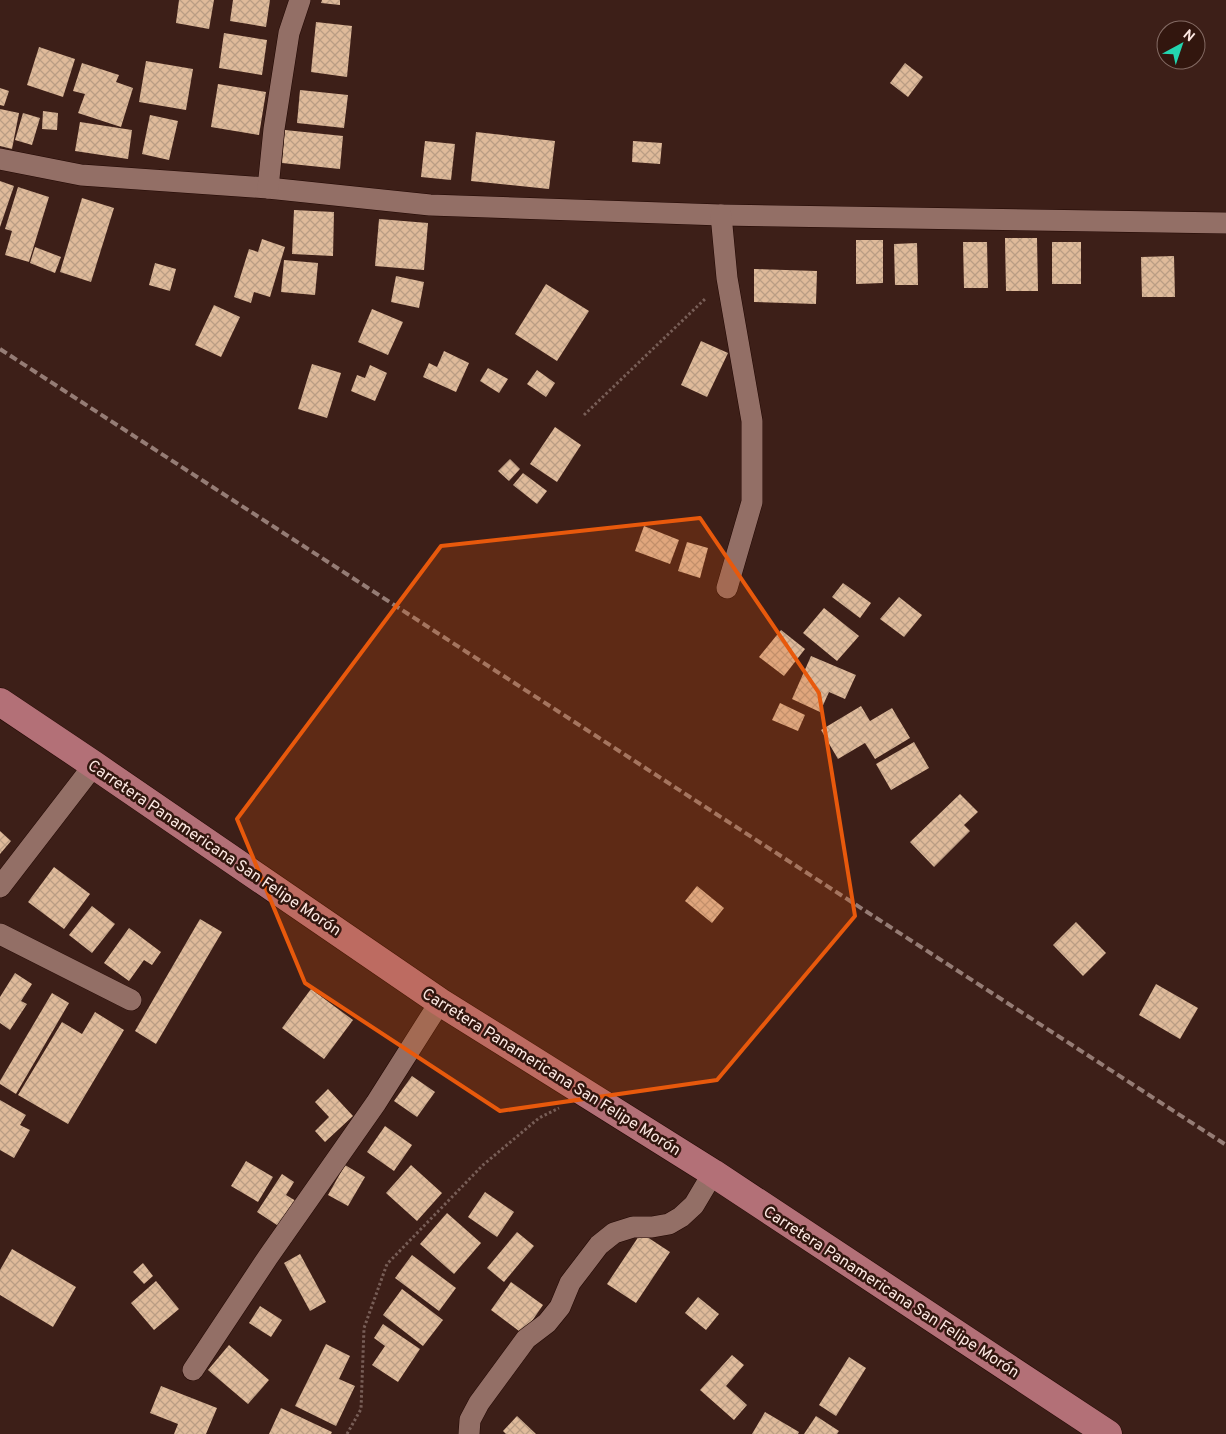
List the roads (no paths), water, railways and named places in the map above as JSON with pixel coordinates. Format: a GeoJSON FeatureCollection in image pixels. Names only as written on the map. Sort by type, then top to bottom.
{"type":"FeatureCollection","features":[{"type":"Feature","properties":{"kind":"main road","name":"Carretera Panamericana San Felipe Morón"},"geometry":{"type":"LineString","coordinates":[[0,702],[440,1002],[713,1173],[1108,1434]]}},
{"type":"Feature","properties":{"kind":"street"},"geometry":{"type":"LineString","coordinates":[[268,188],[274,129],[289,33],[300,0]]}},
{"type":"Feature","properties":{"kind":"street"},"geometry":{"type":"LineString","coordinates":[[0,159],[80,175],[268,188],[430,205],[721,215],[1226,223]]}},
{"type":"Feature","properties":{"kind":"street"},"geometry":{"type":"LineString","coordinates":[[721,215],[727,278],[752,421],[752,502],[727,588]]}},
{"type":"Feature","properties":{"kind":"street"},"geometry":{"type":"LineString","coordinates":[[0,888],[94,765]]}},
{"type":"Feature","properties":{"kind":"street"},"geometry":{"type":"LineString","coordinates":[[0,934],[131,1000]]}},
{"type":"Feature","properties":{"kind":"street"},"geometry":{"type":"LineString","coordinates":[[193,1370],[268,1257],[376,1103],[440,1002]]}},
{"type":"Feature","properties":{"kind":"street"},"geometry":{"type":"LineString","coordinates":[[469,1434],[470,1420],[479,1403],[526,1339],[547,1323],[560,1307],[570,1283],[599,1245],[614,1233],[633,1226],[652,1227],[668,1224],[681,1217],[694,1206],[713,1173]]}},
{"type":"Feature","properties":{"kind":"railway"},"geometry":{"type":"LineString","coordinates":[[0,349],[1226,1145]]}}]}
